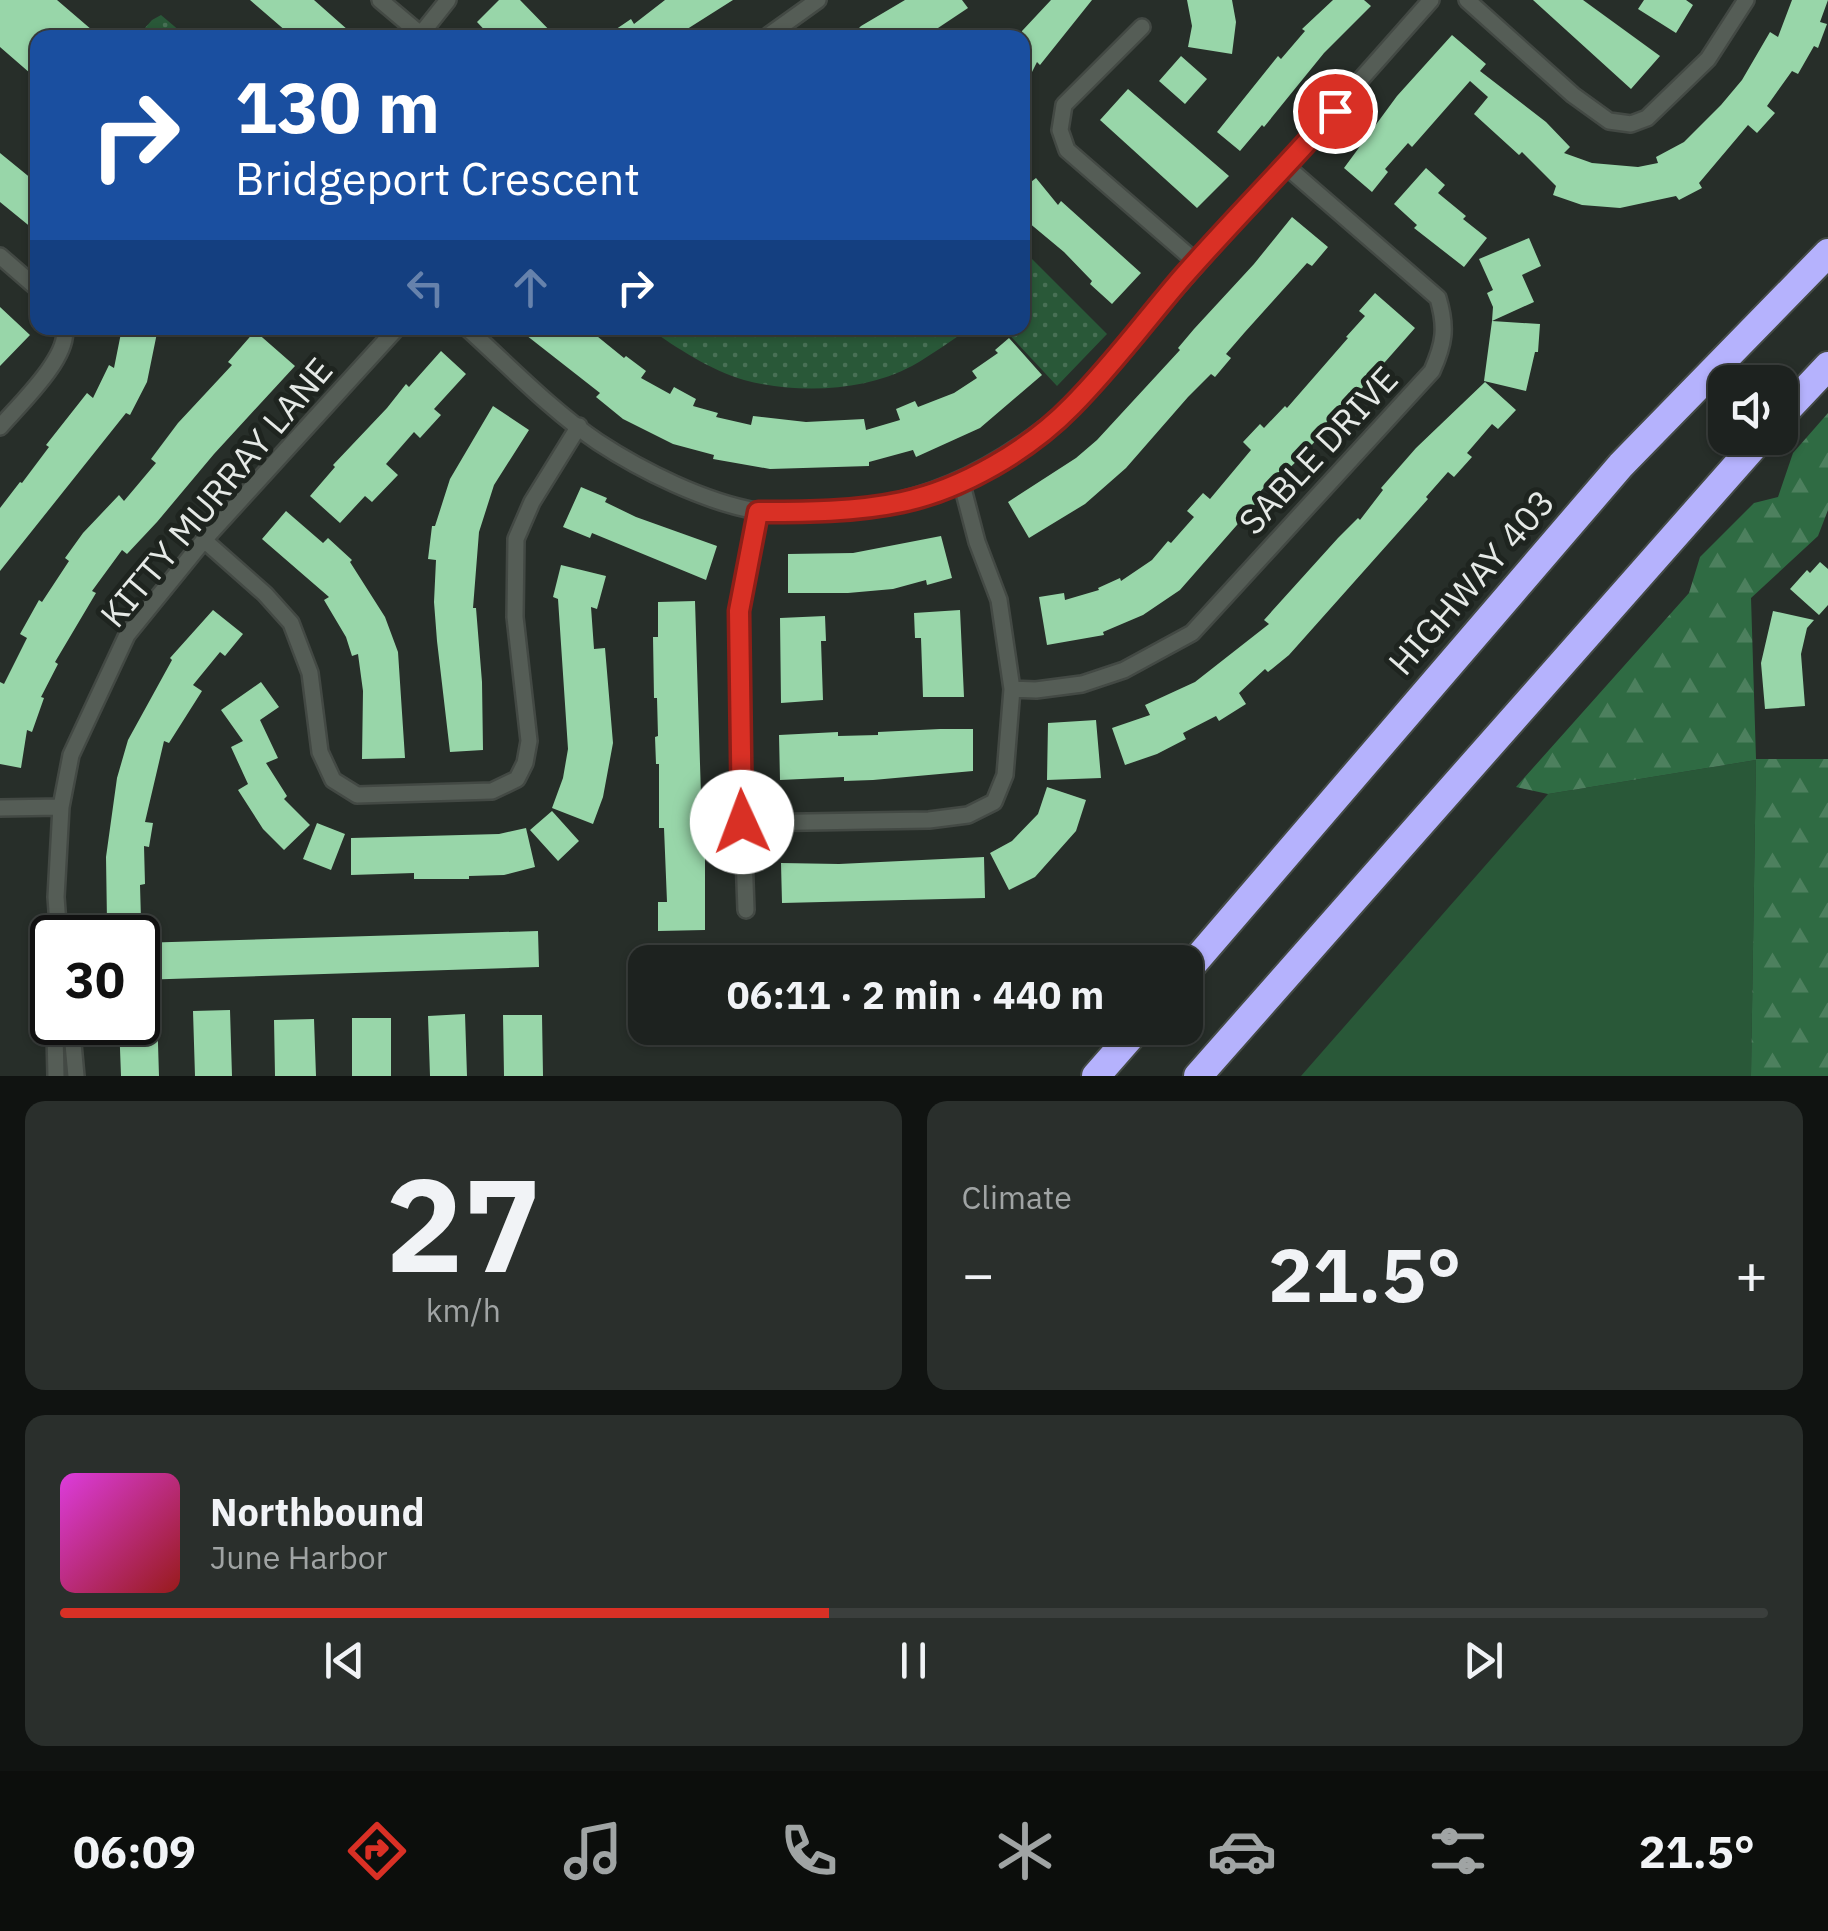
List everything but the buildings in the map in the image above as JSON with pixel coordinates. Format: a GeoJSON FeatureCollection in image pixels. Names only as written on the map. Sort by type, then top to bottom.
{"type":"FeatureCollection","features":[{"type":"Feature","properties":{"kind":"highway","name":"HIGHWAY 403"},"geometry":{"type":"LineString","coordinates":[[1203,952],[1621,464],[1828,253]]}},
{"type":"Feature","properties":{"kind":"highway"},"geometry":{"type":"LineString","coordinates":[[1798,398],[1828,366]]}},
{"type":"Feature","properties":{"kind":"highway"},"geometry":{"type":"LineString","coordinates":[[1198,1076],[1746,455]]}},
{"type":"Feature","properties":{"kind":"highway"},"geometry":{"type":"LineString","coordinates":[[1096,1076],[1123,1045]]}},
{"type":"Feature","properties":{"kind":"street"},"geometry":{"type":"LineString","coordinates":[[380,0],[416,30]]}},
{"type":"Feature","properties":{"kind":"street"},"geometry":{"type":"LineString","coordinates":[[427,30],[448,0]]}},
{"type":"Feature","properties":{"kind":"street"},"geometry":{"type":"LineString","coordinates":[[776,30],[818,0]]}},
{"type":"Feature","properties":{"kind":"street"},"geometry":{"type":"LineString","coordinates":[[475,335],[579,426],[633,464],[679,486],[758,512],[830,512],[904,502],[961,481],[1002,460],[1071,407],[1431,0]]}},
{"type":"Feature","properties":{"kind":"street"},"geometry":{"type":"LineString","coordinates":[[1467,0],[1573,95],[1609,121],[1630,124],[1646,118],[1708,59],[1746,0]]}},
{"type":"Feature","properties":{"kind":"street"},"geometry":{"type":"LineString","coordinates":[[1142,26],[1064,104],[1060,130],[1066,150],[1196,262]]}},
{"type":"Feature","properties":{"kind":"street","name":"SABLE DRIVE"},"geometry":{"type":"LineString","coordinates":[[1012,689],[1082,684],[1124,670],[1192,632],[1432,371],[1445,342],[1438,298],[1287,166]]}},
{"type":"Feature","properties":{"kind":"street"},"geometry":{"type":"LineString","coordinates":[[0,256],[30,283]]}},
{"type":"Feature","properties":{"kind":"street"},"geometry":{"type":"LineString","coordinates":[[0,427],[56,361],[66,335]]}},
{"type":"Feature","properties":{"kind":"street","name":"KITTY MURRAY LANE"},"geometry":{"type":"LineString","coordinates":[[57,915],[60,807],[71,755],[127,635],[204,540],[391,335]]}},
{"type":"Feature","properties":{"kind":"street"},"geometry":{"type":"LineString","coordinates":[[204,540],[291,622],[310,672],[320,752],[334,780],[357,795],[492,792],[516,779],[525,763],[529,741],[515,617],[516,539],[532,502],[579,426]]}},
{"type":"Feature","properties":{"kind":"street"},"geometry":{"type":"LineString","coordinates":[[742,822],[930,820],[968,814],[994,802],[1006,776],[1012,689],[999,600],[977,542],[961,481]]}},
{"type":"Feature","properties":{"kind":"street"},"geometry":{"type":"LineString","coordinates":[[746,910],[739,611],[758,512]]}},
{"type":"Feature","properties":{"kind":"street"},"geometry":{"type":"LineString","coordinates":[[0,808],[60,807]]}},
{"type":"Feature","properties":{"kind":"street"},"geometry":{"type":"LineString","coordinates":[[55,1045],[56,1076]]}},
{"type":"Feature","properties":{"kind":"street"},"geometry":{"type":"LineString","coordinates":[[73,1045],[76,1076]]}},
{"type":"Feature","properties":{"kind":"green space"},"geometry":{"type":"Polygon","coordinates":[[[161,15],[179,30],[143,30],[161,15]]]}},
{"type":"Feature","properties":{"kind":"green space"},"geometry":{"type":"Polygon","coordinates":[[[1030,257],[1107,334],[1057,386],[1010,335],[1030,335],[1030,257]]]}},
{"type":"Feature","properties":{"kind":"green space"},"geometry":{"type":"Polygon","coordinates":[[[659,335],[960,335],[893,375],[830,388],[786,387],[744,380],[694,358],[659,335]]]}},
{"type":"Feature","properties":{"kind":"green space"},"geometry":{"type":"Polygon","coordinates":[[[1828,413],[1828,510],[1818,536],[1751,598],[1756,759],[1828,759],[1828,1076],[1751,1076],[1756,760],[1548,794],[1516,787],[1689,593],[1700,557],[1754,503],[1778,497],[1798,447],[1828,413]]]}},
{"type":"Feature","properties":{"kind":"green space"},"geometry":{"type":"Polygon","coordinates":[[[1756,760],[1751,1076],[1301,1076],[1548,794],[1756,760]]]}},
{"type":"Feature","properties":{"kind":"route"},"geometry":{"type":"LineString","coordinates":[[742,822],[739,611],[758,512],[830,512],[904,502],[961,481],[1032,440],[1071,407],[1196,262],[1335,111]]}}]}
